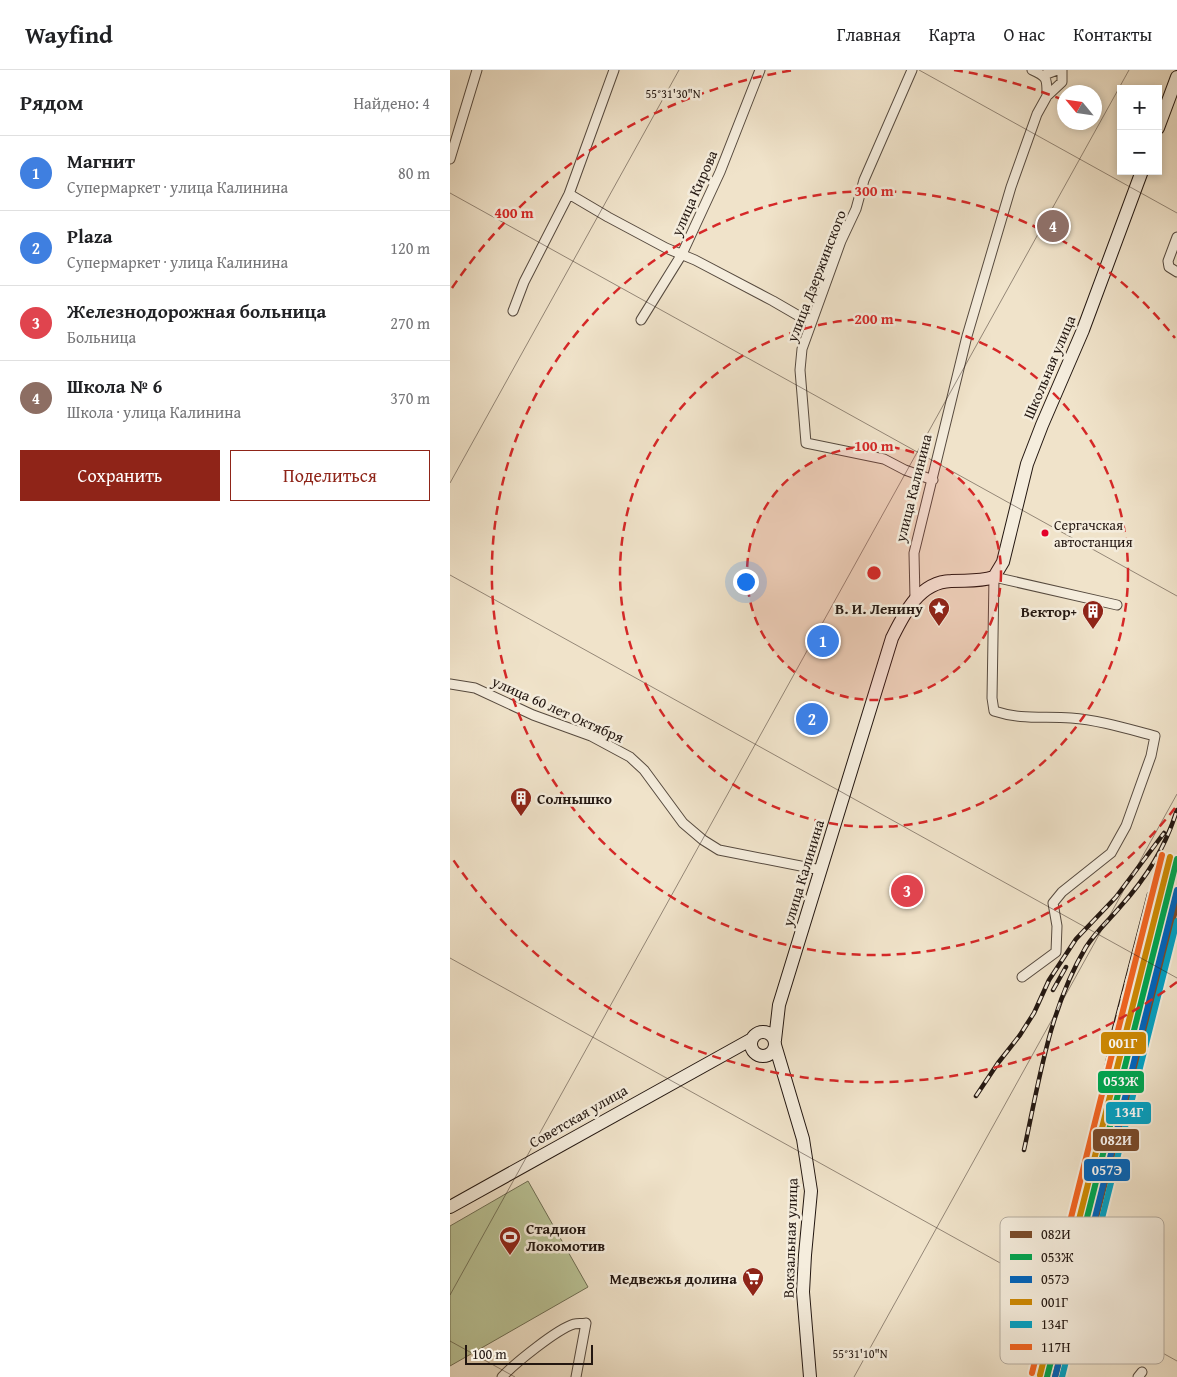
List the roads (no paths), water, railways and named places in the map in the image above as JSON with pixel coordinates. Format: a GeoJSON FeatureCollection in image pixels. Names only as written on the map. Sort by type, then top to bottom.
{"type":"FeatureCollection","features":[{"type":"Feature","properties":{"kind":"main road"},"geometry":{"type":"LineString","coordinates":[[1162,117],[1177,77]]}},
{"type":"Feature","properties":{"kind":"main road","name":"Школьная улица"},"geometry":{"type":"LineString","coordinates":[[994,577],[1003,562],[1027,464],[1083,330],[1141,175]]}},
{"type":"Feature","properties":{"kind":"main road"},"geometry":{"type":"LineString","coordinates":[[914,599],[934,585],[949,581],[981,582],[994,577]]}},
{"type":"Feature","properties":{"kind":"main road","name":"улица Калинина"},"geometry":{"type":"LineString","coordinates":[[779,1005],[892,638],[914,599]]}},
{"type":"Feature","properties":{"kind":"main road"},"geometry":{"type":"LineString","coordinates":[[779,1005],[755,1036],[751,1048],[783,1073]]}},
{"type":"Feature","properties":{"kind":"main road"},"geometry":{"type":"LineString","coordinates":[[758,1055],[771,1054],[775,1043],[779,1005]]}},
{"type":"Feature","properties":{"kind":"main road"},"geometry":{"type":"LineString","coordinates":[[755,1036],[768,1033],[775,1043]]}},
{"type":"Feature","properties":{"kind":"main road","name":"Советская улица"},"geometry":{"type":"LineString","coordinates":[[450,1207],[755,1036]]}},
{"type":"Feature","properties":{"kind":"main road","name":"Вокзальная улица"},"geometry":{"type":"LineString","coordinates":[[775,1043],[803,1139],[811,1191],[803,1292],[810,1377]]}},
{"type":"Feature","properties":{"kind":"main road","name":"Советская улица"},"geometry":{"type":"LineString","coordinates":[[723,1054],[758,1055]]}},
{"type":"Feature","properties":{"kind":"street"},"geometry":{"type":"LineString","coordinates":[[450,159],[477,70]]}},
{"type":"Feature","properties":{"kind":"street"},"geometry":{"type":"LineString","coordinates":[[513,310],[524,282],[569,194],[614,70]]}},
{"type":"Feature","properties":{"kind":"street","name":"улица Кирова"},"geometry":{"type":"LineString","coordinates":[[641,320],[682,254],[720,172],[760,70]]}},
{"type":"Feature","properties":{"kind":"street","name":"улица Дзержинского"},"geometry":{"type":"LineString","coordinates":[[912,70],[864,180],[856,209],[841,241],[802,349],[800,370],[806,443],[884,459],[933,480]]}},
{"type":"Feature","properties":{"kind":"street"},"geometry":{"type":"LineString","coordinates":[[1032,70],[1044,75],[1047,81],[1047,96]]}},
{"type":"Feature","properties":{"kind":"street"},"geometry":{"type":"LineString","coordinates":[[1044,75],[1056,70]]}},
{"type":"Feature","properties":{"kind":"street","name":"улица Калинина"},"geometry":{"type":"LineString","coordinates":[[914,599],[914,553],[967,336],[1011,187],[1037,114],[1047,96],[1062,82],[1062,70]]}},
{"type":"Feature","properties":{"kind":"street"},"geometry":{"type":"LineString","coordinates":[[569,194],[617,222],[773,301],[811,323]]}},
{"type":"Feature","properties":{"kind":"street"},"geometry":{"type":"LineString","coordinates":[[1177,237],[1168,261],[1169,268],[1177,272]]}},
{"type":"Feature","properties":{"kind":"street"},"geometry":{"type":"LineString","coordinates":[[1022,977],[1056,952],[1057,926],[1053,904],[1062,892],[1111,853],[1126,826],[1151,756],[1155,736],[1072,718],[1010,717],[994,711],[992,698],[994,577],[1118,605]]}},
{"type":"Feature","properties":{"kind":"street","name":"улица 60 лет Октября"},"geometry":{"type":"LineString","coordinates":[[450,684],[475,688],[533,715],[591,736],[630,757],[644,770],[683,823],[703,840],[719,850],[821,870]]}},
{"type":"Feature","properties":{"kind":"street"},"geometry":{"type":"LineString","coordinates":[[502,1377],[560,1331],[574,1324],[586,1323],[576,1377]]}},
{"type":"Feature","properties":{"kind":"railway"},"geometry":{"type":"LineString","coordinates":[[1024,1150],[1047,1046],[1063,995],[1073,971],[1086,947],[1130,896],[1147,873],[1167,837],[1177,810]]}},
{"type":"Feature","properties":{"kind":"railway"},"geometry":{"type":"LineString","coordinates":[[976,1096],[1020,1035],[1034,1013],[1049,980],[1076,939],[1116,897],[1164,833]]}},
{"type":"Feature","properties":{"kind":"railway"},"geometry":{"type":"LineString","coordinates":[[1077,1217],[1114,1029],[1149,894]]}},
{"type":"Feature","properties":{"kind":"railway"},"geometry":{"type":"LineString","coordinates":[[1053,990],[1066,967]]}},
{"type":"Feature","properties":{"kind":"place","name":"Школа № 6"},"geometry":{"type":"Point","coordinates":[1053,226]}},
{"type":"Feature","properties":{"kind":"place","name":"Сергачская автостанция"},"geometry":{"type":"Point","coordinates":[1045,533]}},
{"type":"Feature","properties":{"kind":"place","name":"В. И. Ленину"},"geometry":{"type":"Point","coordinates":[939,627]}},
{"type":"Feature","properties":{"kind":"place","name":"Вектор+"},"geometry":{"type":"Point","coordinates":[1093,630]}},
{"type":"Feature","properties":{"kind":"place","name":"Магнит"},"geometry":{"type":"Point","coordinates":[823,641]}},
{"type":"Feature","properties":{"kind":"place","name":"Plaza"},"geometry":{"type":"Point","coordinates":[812,719]}},
{"type":"Feature","properties":{"kind":"place","name":"Солнышко"},"geometry":{"type":"Point","coordinates":[521,817]}},
{"type":"Feature","properties":{"kind":"place","name":"Железнодорожная больница"},"geometry":{"type":"Point","coordinates":[907,891]}},
{"type":"Feature","properties":{"kind":"place","name":"Стадион Локомотив"},"geometry":{"type":"Point","coordinates":[510,1256]}},
{"type":"Feature","properties":{"kind":"place","name":"Медвежья долина"},"geometry":{"type":"Point","coordinates":[753,1297]}}]}
